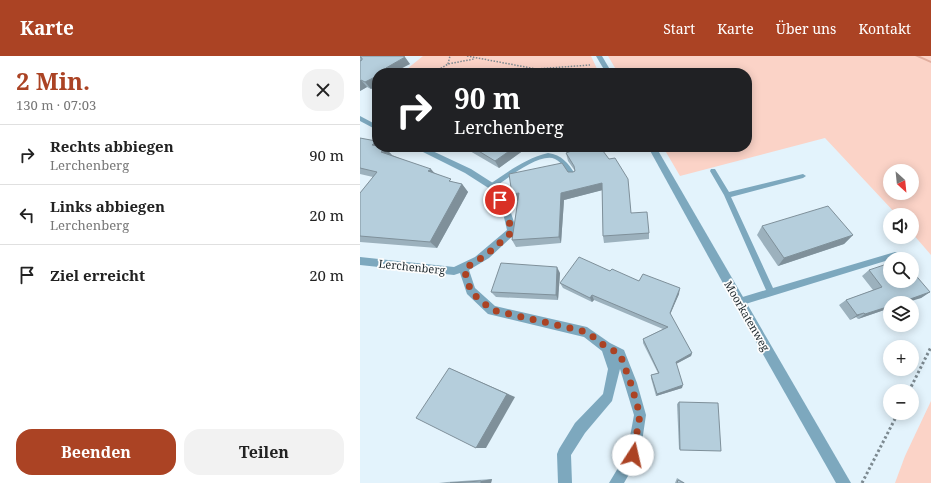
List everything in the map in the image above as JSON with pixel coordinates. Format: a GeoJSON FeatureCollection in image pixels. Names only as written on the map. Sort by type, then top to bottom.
{"type":"FeatureCollection","features":[{"type":"Feature","properties":{"kind":"street"},"geometry":{"type":"LineString","coordinates":[[599,56],[606,68]]}},
{"type":"Feature","properties":{"kind":"street"},"geometry":{"type":"LineString","coordinates":[[360,118],[372,125]]}},
{"type":"Feature","properties":{"kind":"street","name":"Lerchenberg"},"geometry":{"type":"LineString","coordinates":[[360,261],[454,271],[464,269],[486,255],[512,232],[507,214],[492,186],[468,171],[428,152]]}},
{"type":"Feature","properties":{"kind":"street","name":"Moorkatenweg"},"geometry":{"type":"LineString","coordinates":[[655,152],[739,302],[844,483]]}},
{"type":"Feature","properties":{"kind":"street"},"geometry":{"type":"LineString","coordinates":[[464,269],[471,292],[492,310],[587,332],[606,347],[620,354],[640,415],[633,455],[616,483]]}},
{"type":"Feature","properties":{"kind":"street"},"geometry":{"type":"LineString","coordinates":[[566,483],[564,454],[580,428],[608,397],[614,370],[606,347]]}},
{"type":"Feature","properties":{"kind":"lane"},"geometry":{"type":"LineString","coordinates":[[492,186],[537,158],[546,155],[553,155],[559,158],[573,176]]}},
{"type":"Feature","properties":{"kind":"lane"},"geometry":{"type":"LineString","coordinates":[[713,171],[727,195],[771,292]]}},
{"type":"Feature","properties":{"kind":"lane"},"geometry":{"type":"LineString","coordinates":[[727,195],[802,176]]}},
{"type":"Feature","properties":{"kind":"lane"},"geometry":{"type":"LineString","coordinates":[[739,302],[883,258]]}},
{"type":"Feature","properties":{"kind":"path"},"geometry":{"type":"LineString","coordinates":[[448,64],[450,56]]}},
{"type":"Feature","properties":{"kind":"path"},"geometry":{"type":"LineString","coordinates":[[467,56],[531,68]]}},
{"type":"Feature","properties":{"kind":"path"},"geometry":{"type":"LineString","coordinates":[[441,68],[448,64],[477,58]]}},
{"type":"Feature","properties":{"kind":"path"},"geometry":{"type":"LineString","coordinates":[[550,68],[604,64]]}},
{"type":"Feature","properties":{"kind":"path"},"geometry":{"type":"LineString","coordinates":[[912,384],[931,347]]}},
{"type":"Feature","properties":{"kind":"path"},"geometry":{"type":"LineString","coordinates":[[862,483],[894,420]]}},
{"type":"Feature","properties":{"kind":"shaded area"},"geometry":{"type":"Polygon","coordinates":[[[423,56],[591,56],[597,68],[408,68],[423,56]]]}},
{"type":"Feature","properties":{"kind":"shaded area"},"geometry":{"type":"Polygon","coordinates":[[[608,56],[931,56],[931,255],[919,241],[919,208],[890,208],[825,138],[680,176],[666,152],[752,152],[752,68],[615,68],[608,56]]]}},
{"type":"Feature","properties":{"kind":"shaded area"},"geometry":{"type":"Polygon","coordinates":[[[931,401],[931,483],[895,483],[905,456],[931,401]]]}},
{"type":"Feature","properties":{"kind":"building"},"geometry":{"type":"Polygon","coordinates":[[[360,57],[405,57],[386,68],[372,68],[372,78],[365,82],[360,81],[360,61],[362,58],[360,57]]]}},
{"type":"Feature","properties":{"kind":"building"},"geometry":{"type":"Polygon","coordinates":[[[360,138],[372,140],[372,152],[381,152],[431,169],[428,171],[451,179],[449,181],[462,184],[430,242],[360,236],[360,193],[377,172],[360,168],[360,138]]]}},
{"type":"Feature","properties":{"kind":"building"},"geometry":{"type":"Polygon","coordinates":[[[480,152],[508,152],[495,161],[480,152]]]}},
{"type":"Feature","properties":{"kind":"building"},"geometry":{"type":"Polygon","coordinates":[[[604,152],[609,159],[615,158],[628,179],[631,213],[647,212],[649,233],[603,236],[602,183],[561,193],[559,237],[512,240],[519,193],[512,194],[509,174],[562,163],[568,172],[573,172],[575,171],[574,166],[566,153],[604,152]]]}},
{"type":"Feature","properties":{"kind":"building"},"geometry":{"type":"Polygon","coordinates":[[[828,206],[853,235],[784,258],[762,226],[828,206]]]}},
{"type":"Feature","properties":{"kind":"building"},"geometry":{"type":"Polygon","coordinates":[[[579,257],[610,271],[612,269],[639,281],[643,274],[680,288],[670,313],[692,353],[676,362],[683,385],[657,394],[651,375],[659,373],[643,339],[668,327],[592,295],[590,298],[560,283],[579,257]]]}},
{"type":"Feature","properties":{"kind":"building"},"geometry":{"type":"Polygon","coordinates":[[[501,263],[557,267],[556,295],[491,292],[501,263]]]}},
{"type":"Feature","properties":{"kind":"building"},"geometry":{"type":"Polygon","coordinates":[[[883,265],[883,288],[919,288],[919,279],[930,292],[919,296],[883,296],[883,308],[857,315],[846,300],[882,287],[869,270],[883,265]]]}},
{"type":"Feature","properties":{"kind":"building"},"geometry":{"type":"Polygon","coordinates":[[[449,368],[507,394],[476,448],[416,418],[449,368]]]}},
{"type":"Feature","properties":{"kind":"building"},"geometry":{"type":"Polygon","coordinates":[[[679,402],[718,403],[721,451],[680,450],[679,402]]]}},
{"type":"Feature","properties":{"kind":"building"},"geometry":{"type":"Polygon","coordinates":[[[678,480],[684,483],[677,483],[678,480]]]}},
{"type":"Feature","properties":{"kind":"building"},"geometry":{"type":"Polygon","coordinates":[[[481,481],[481,483],[450,483],[481,481]]]}},
{"type":"Feature","properties":{"kind":"waterway"},"geometry":{"type":"LineString","coordinates":[[917,56],[931,62]]}},
{"type":"Feature","properties":{"kind":"route"},"geometry":{"type":"LineString","coordinates":[[500,200],[507,214],[512,232],[486,255],[464,269],[471,292],[492,310],[587,332],[606,347],[620,354],[640,415],[633,455]]}}]}
